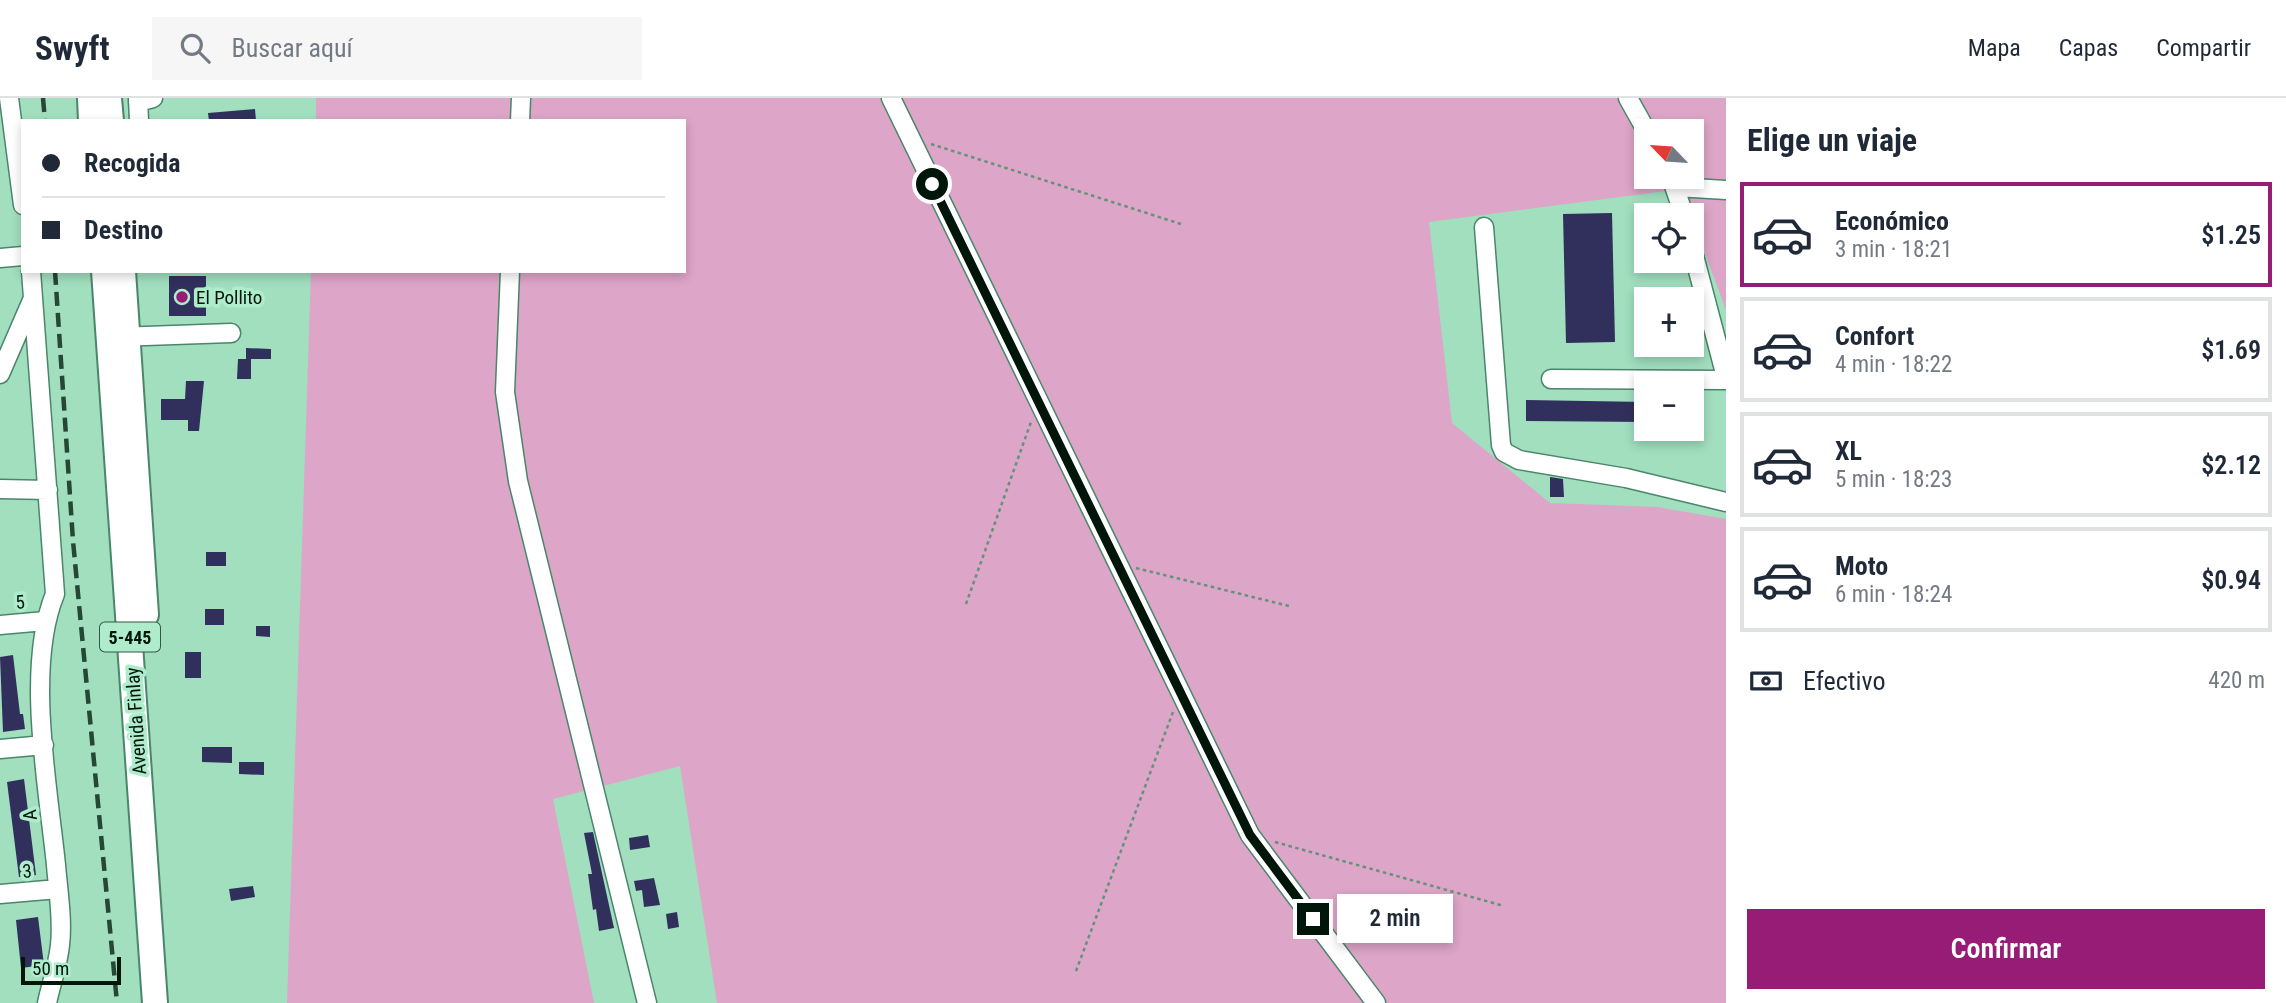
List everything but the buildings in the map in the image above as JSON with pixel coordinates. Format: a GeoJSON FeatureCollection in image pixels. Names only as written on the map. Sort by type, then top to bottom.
{"type":"FeatureCollection","features":[{"type":"Feature","properties":{"kind":"highway"},"geometry":{"type":"LineString","coordinates":[[90,98],[92,119]]}},
{"type":"Feature","properties":{"kind":"highway"},"geometry":{"type":"LineString","coordinates":[[109,98],[111,119]]}},
{"type":"Feature","properties":{"kind":"highway","name":"Avenida Finlay"},"geometry":{"type":"LineString","coordinates":[[104,273],[119,336],[170,1003]]}},
{"type":"Feature","properties":{"kind":"highway","name":"Avenida Finlay"},"geometry":{"type":"LineString","coordinates":[[123,273],[119,336],[155,1003]]}},
{"type":"Feature","properties":{"kind":"street"},"geometry":{"type":"LineString","coordinates":[[520,119],[521,98]]}},
{"type":"Feature","properties":{"kind":"street"},"geometry":{"type":"LineString","coordinates":[[891,98],[1250,835],[1376,1003]]}},
{"type":"Feature","properties":{"kind":"street"},"geometry":{"type":"LineString","coordinates":[[1628,98],[1640,119]]}},
{"type":"Feature","properties":{"kind":"street"},"geometry":{"type":"LineString","coordinates":[[6,99],[21,193]]}},
{"type":"Feature","properties":{"kind":"street"},"geometry":{"type":"LineString","coordinates":[[139,119],[143,99]]}},
{"type":"Feature","properties":{"kind":"street"},"geometry":{"type":"LineString","coordinates":[[1704,187],[1726,191]]}},
{"type":"Feature","properties":{"kind":"street"},"geometry":{"type":"LineString","coordinates":[[1485,227],[1501,444],[1504,452],[1519,460],[1626,478],[1726,502]]}},
{"type":"Feature","properties":{"kind":"street"},"geometry":{"type":"LineString","coordinates":[[0,258],[21,256]]}},
{"type":"Feature","properties":{"kind":"street","name":"A"},"geometry":{"type":"LineString","coordinates":[[31,273],[55,594],[45,621],[41,647],[44,746],[58,889],[60,944],[47,1003]]}},
{"type":"Feature","properties":{"kind":"street"},"geometry":{"type":"LineString","coordinates":[[510,273],[505,392],[518,481],[647,1003]]}},
{"type":"Feature","properties":{"kind":"street"},"geometry":{"type":"LineString","coordinates":[[1551,379],[1726,379],[1698,273]]}},
{"type":"Feature","properties":{"kind":"street"},"geometry":{"type":"LineString","coordinates":[[0,374],[34,295]]}},
{"type":"Feature","properties":{"kind":"street"},"geometry":{"type":"LineString","coordinates":[[0,338],[21,326]]}},
{"type":"Feature","properties":{"kind":"street"},"geometry":{"type":"LineString","coordinates":[[119,336],[231,334]]}},
{"type":"Feature","properties":{"kind":"street"},"geometry":{"type":"LineString","coordinates":[[0,489],[48,490]]}},
{"type":"Feature","properties":{"kind":"street","name":"5"},"geometry":{"type":"LineString","coordinates":[[0,625],[45,621]]}},
{"type":"Feature","properties":{"kind":"street"},"geometry":{"type":"LineString","coordinates":[[0,749],[44,746]]}},
{"type":"Feature","properties":{"kind":"street","name":"3"},"geometry":{"type":"LineString","coordinates":[[0,894],[58,889]]}},
{"type":"Feature","properties":{"kind":"path"},"geometry":{"type":"LineString","coordinates":[[908,136],[1184,225]]}},
{"type":"Feature","properties":{"kind":"path"},"geometry":{"type":"LineString","coordinates":[[966,604],[1038,402]]}},
{"type":"Feature","properties":{"kind":"path"},"geometry":{"type":"LineString","coordinates":[[1117,563],[1289,606]]}},
{"type":"Feature","properties":{"kind":"path"},"geometry":{"type":"LineString","coordinates":[[1076,971],[1180,692]]}},
{"type":"Feature","properties":{"kind":"path"},"geometry":{"type":"LineString","coordinates":[[1250,835],[1504,906]]}},
{"type":"Feature","properties":{"kind":"shaded area"},"geometry":{"type":"Polygon","coordinates":[[[316,98],[1726,98],[1726,310],[1704,251],[1704,203],[1686,203],[1681,189],[1429,222],[1452,423],[1550,503],[1657,507],[1726,519],[1726,1003],[717,1003],[680,766],[553,799],[594,1003],[287,1003],[311,273],[686,273],[686,119],[316,119],[316,98]]]}},
{"type":"Feature","properties":{"kind":"railway"},"geometry":{"type":"LineString","coordinates":[[43,98],[45,119]]}},
{"type":"Feature","properties":{"kind":"railway"},"geometry":{"type":"LineString","coordinates":[[55,273],[73,541],[117,1003]]}},
{"type":"Feature","properties":{"kind":"place","name":"El Pollito"},"geometry":{"type":"Point","coordinates":[182,297]}},
{"type":"Feature","properties":{"kind":"route"},"geometry":{"type":"LineString","coordinates":[[932,184],[1250,835],[1313,919]]}}]}
